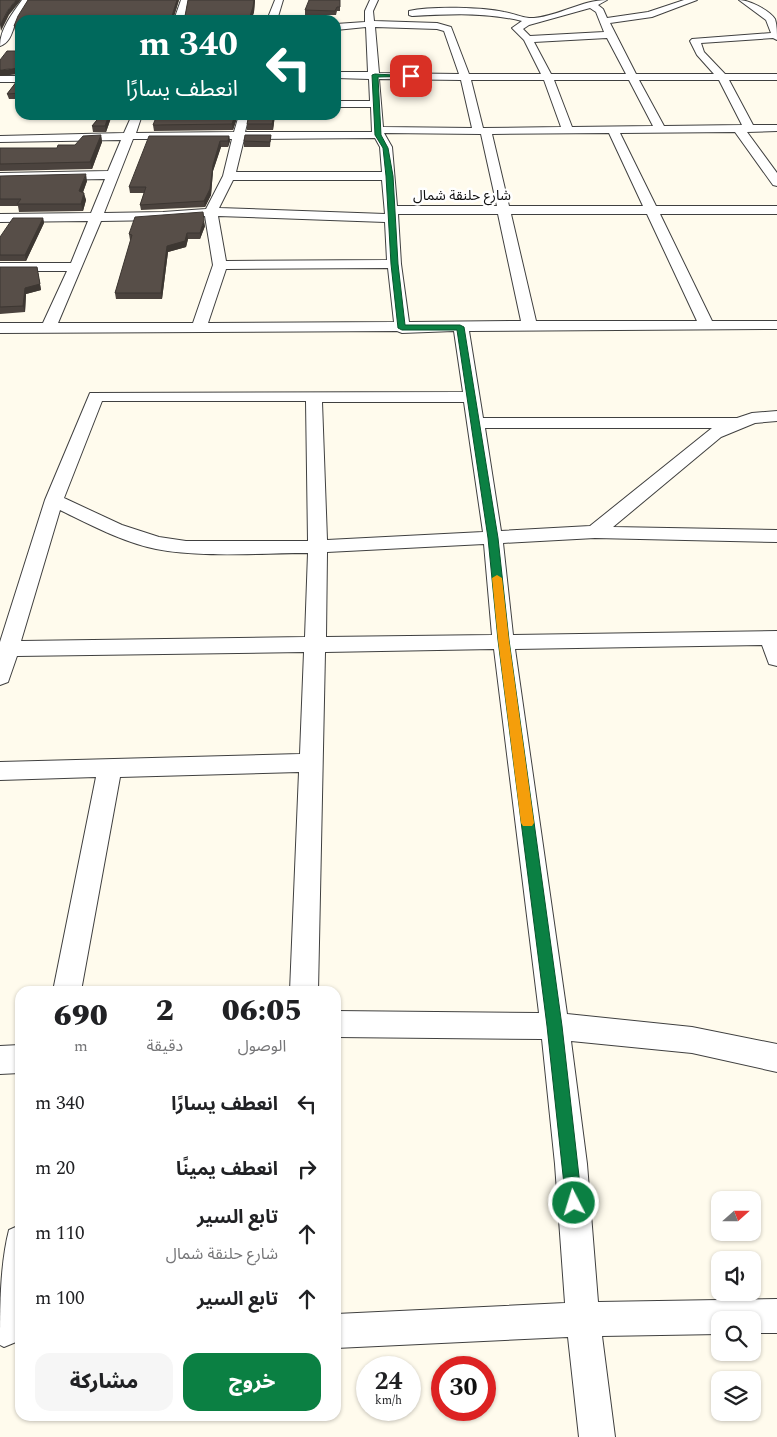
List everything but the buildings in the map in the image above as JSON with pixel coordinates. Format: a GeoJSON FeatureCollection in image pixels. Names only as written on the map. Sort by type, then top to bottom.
{"type":"FeatureCollection","features":[{"type":"Feature","properties":{"kind":"street"},"geometry":{"type":"LineString","coordinates":[[16,15],[27,0]]}},
{"type":"Feature","properties":{"kind":"street"},"geometry":{"type":"LineString","coordinates":[[180,15],[185,0]]}},
{"type":"Feature","properties":{"kind":"street"},"geometry":{"type":"LineString","coordinates":[[274,15],[279,0]]}},
{"type":"Feature","properties":{"kind":"street"},"geometry":{"type":"LineString","coordinates":[[374,0],[370,24],[378,132]]}},
{"type":"Feature","properties":{"kind":"street"},"geometry":{"type":"LineString","coordinates":[[568,130],[548,77],[528,39],[517,28],[531,21],[592,5],[602,0]]}},
{"type":"Feature","properties":{"kind":"street"},"geometry":{"type":"LineString","coordinates":[[605,21],[648,15],[693,0]]}},
{"type":"Feature","properties":{"kind":"street"},"geometry":{"type":"LineString","coordinates":[[743,0],[770,18],[776,36],[695,41],[700,53],[722,77],[744,129],[777,182]]}},
{"type":"Feature","properties":{"kind":"street"},"geometry":{"type":"LineString","coordinates":[[592,5],[600,11],[610,35],[660,129]]}},
{"type":"Feature","properties":{"kind":"street"},"geometry":{"type":"LineString","coordinates":[[402,13],[502,10],[531,21]]}},
{"type":"Feature","properties":{"kind":"street"},"geometry":{"type":"LineString","coordinates":[[0,43],[8,33],[15,16]]}},
{"type":"Feature","properties":{"kind":"street"},"geometry":{"type":"LineString","coordinates":[[0,20],[12,20]]}},
{"type":"Feature","properties":{"kind":"street"},"geometry":{"type":"LineString","coordinates":[[341,27],[370,24],[437,26],[448,29],[482,131],[503,209],[530,327]]}},
{"type":"Feature","properties":{"kind":"street"},"geometry":{"type":"LineString","coordinates":[[528,39],[610,35]]}},
{"type":"Feature","properties":{"kind":"street"},"geometry":{"type":"LineString","coordinates":[[341,75],[465,77],[777,76]]}},
{"type":"Feature","properties":{"kind":"street"},"geometry":{"type":"LineString","coordinates":[[0,79],[15,79]]}},
{"type":"Feature","properties":{"kind":"street"},"geometry":{"type":"LineString","coordinates":[[341,104],[376,104]]}},
{"type":"Feature","properties":{"kind":"street"},"geometry":{"type":"LineString","coordinates":[[49,327],[76,267],[94,218],[135,120]]}},
{"type":"Feature","properties":{"kind":"street"},"geometry":{"type":"LineString","coordinates":[[199,326],[220,265],[211,212],[229,176],[243,120]]}},
{"type":"Feature","properties":{"kind":"street"},"geometry":{"type":"LineString","coordinates":[[0,139],[128,136],[239,137],[378,132],[777,128]]}},
{"type":"Feature","properties":{"kind":"street"},"geometry":{"type":"LineString","coordinates":[[613,130],[707,326]]}},
{"type":"Feature","properties":{"kind":"street","name":"شارع حلنقة شمال"},"geometry":{"type":"LineString","coordinates":[[378,132],[386,148],[390,176],[391,214],[503,209],[777,210]]}},
{"type":"Feature","properties":{"kind":"street"},"geometry":{"type":"LineString","coordinates":[[0,177],[112,175]]}},
{"type":"Feature","properties":{"kind":"street"},"geometry":{"type":"LineString","coordinates":[[229,176],[390,176]]}},
{"type":"Feature","properties":{"kind":"street"},"geometry":{"type":"LineString","coordinates":[[0,218],[94,218],[163,216],[211,212],[391,214],[394,264],[402,328]]}},
{"type":"Feature","properties":{"kind":"street"},"geometry":{"type":"LineString","coordinates":[[220,265],[394,264]]}},
{"type":"Feature","properties":{"kind":"street"},"geometry":{"type":"LineString","coordinates":[[0,267],[76,267]]}},
{"type":"Feature","properties":{"kind":"street"},"geometry":{"type":"LineString","coordinates":[[0,328],[199,326],[402,328],[777,325]]}},
{"type":"Feature","properties":{"kind":"street"},"geometry":{"type":"LineString","coordinates":[[460,327],[493,538],[503,640],[555,1026],[571,1164],[583,1319],[597,1437]]}},
{"type":"Feature","properties":{"kind":"street"},"geometry":{"type":"LineString","coordinates":[[0,677],[5,649],[54,500],[96,396],[471,397]]}},
{"type":"Feature","properties":{"kind":"street"},"geometry":{"type":"LineString","coordinates":[[304,986],[318,547],[314,397]]}},
{"type":"Feature","properties":{"kind":"street"},"geometry":{"type":"LineString","coordinates":[[595,532],[716,433],[736,423],[752,418],[777,416]]}},
{"type":"Feature","properties":{"kind":"street"},"geometry":{"type":"LineString","coordinates":[[475,423],[736,423]]}},
{"type":"Feature","properties":{"kind":"street"},"geometry":{"type":"LineString","coordinates":[[54,500],[115,529],[156,543],[186,547],[318,547],[595,532],[777,536]]}},
{"type":"Feature","properties":{"kind":"street"},"geometry":{"type":"LineString","coordinates":[[5,649],[503,640],[773,638],[777,659]]}},
{"type":"Feature","properties":{"kind":"street"},"geometry":{"type":"LineString","coordinates":[[0,771],[312,763]]}},
{"type":"Feature","properties":{"kind":"street"},"geometry":{"type":"LineString","coordinates":[[68,986],[110,768]]}},
{"type":"Feature","properties":{"kind":"street"},"geometry":{"type":"LineString","coordinates":[[341,1024],[555,1026],[692,1040],[777,1058]]}},
{"type":"Feature","properties":{"kind":"street"},"geometry":{"type":"LineString","coordinates":[[0,1060],[15,1059]]}},
{"type":"Feature","properties":{"kind":"street"},"geometry":{"type":"LineString","coordinates":[[8,1330],[15,1278]]}},
{"type":"Feature","properties":{"kind":"street"},"geometry":{"type":"LineString","coordinates":[[341,1331],[583,1319],[777,1316]]}},
{"type":"Feature","properties":{"kind":"slow traffic"},"geometry":{"type":"LineString","coordinates":[[497,578],[503,640],[527,823]]}},
{"type":"Feature","properties":{"kind":"route"},"geometry":{"type":"LineString","coordinates":[[411,76],[375,75],[378,135],[386,148],[390,176],[394,264],[402,328],[460,327],[493,538],[503,640],[555,1026],[574,1203]]}}]}
